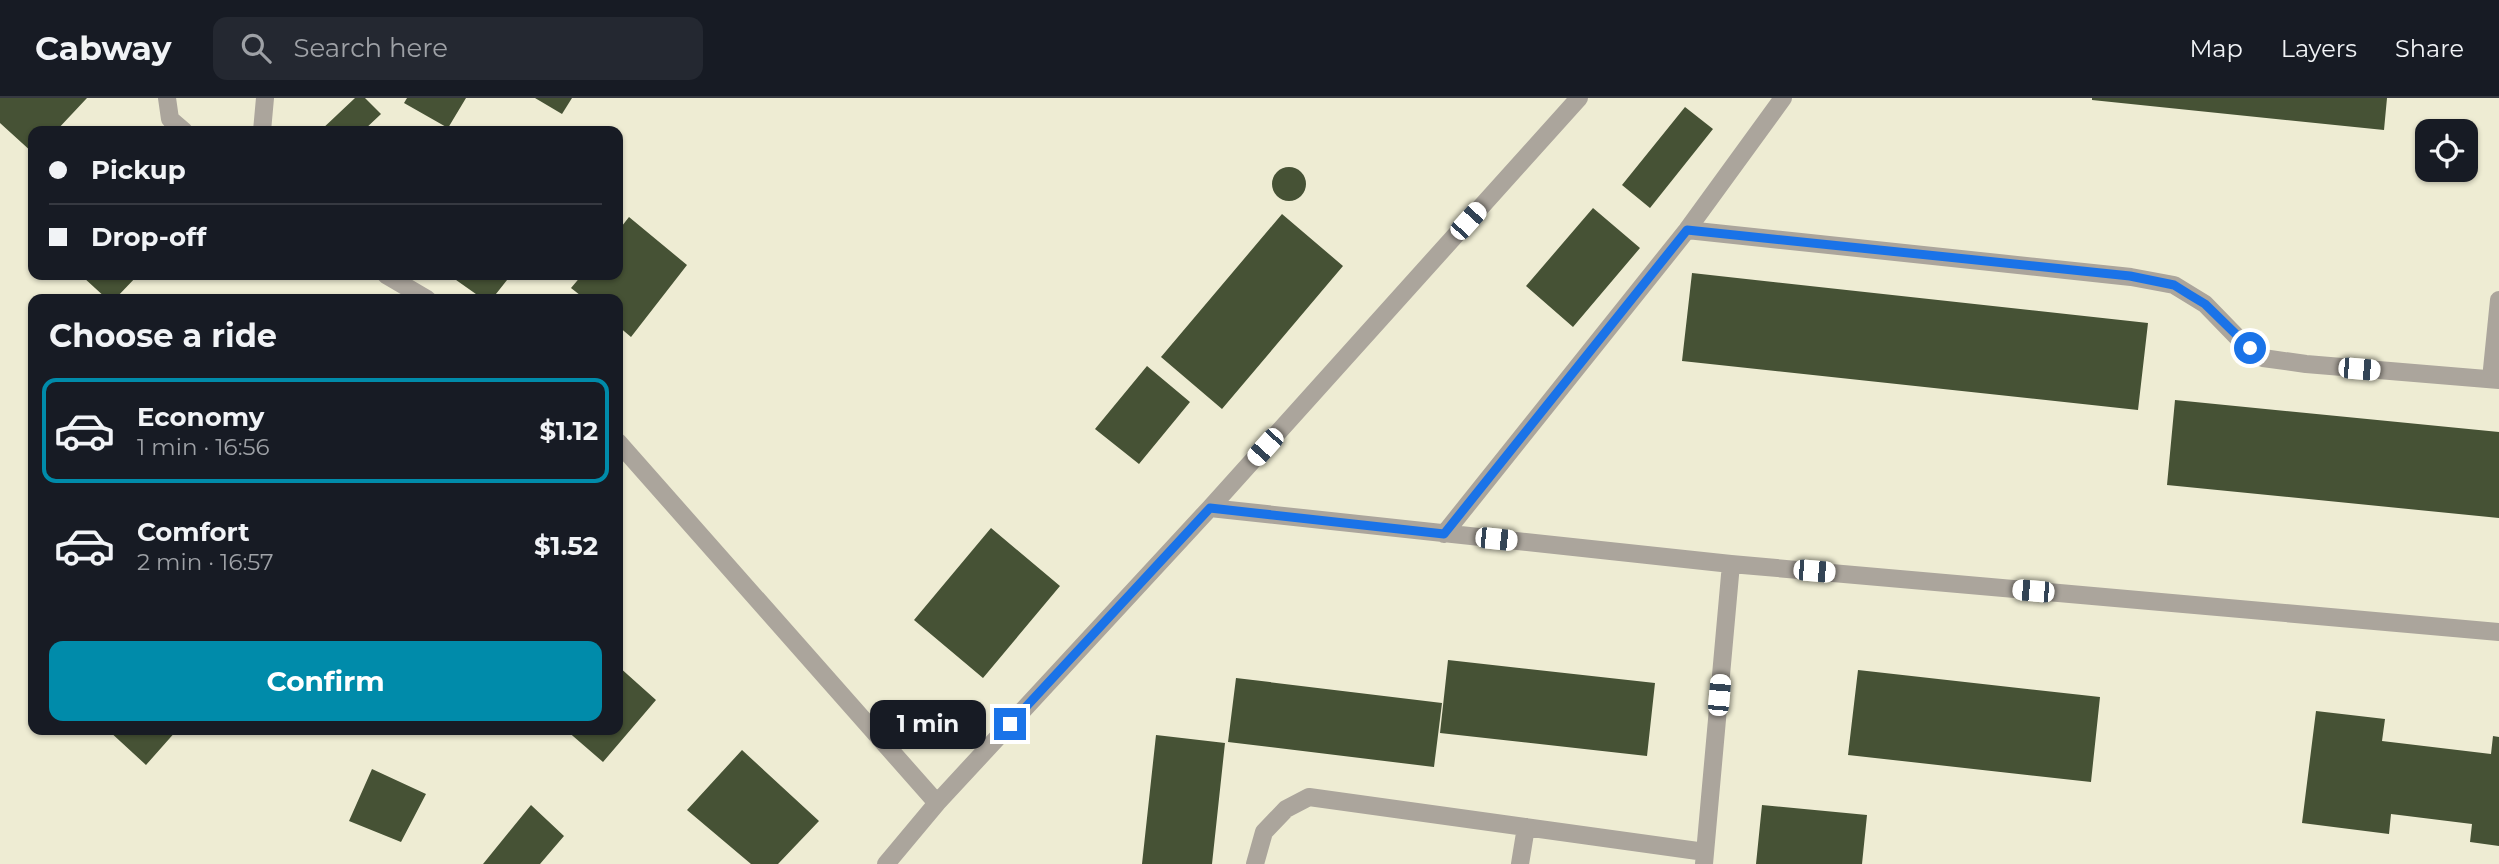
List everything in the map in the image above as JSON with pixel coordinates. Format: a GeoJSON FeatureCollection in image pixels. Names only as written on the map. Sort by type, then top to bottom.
{"type":"FeatureCollection","features":[{"type":"Feature","properties":{"kind":"street"},"geometry":{"type":"LineString","coordinates":[[167,98],[170,119],[178,126]]}},
{"type":"Feature","properties":{"kind":"street"},"geometry":{"type":"LineString","coordinates":[[262,126],[265,98]]}},
{"type":"Feature","properties":{"kind":"street"},"geometry":{"type":"LineString","coordinates":[[886,864],[937,803],[1210,508],[1579,98]]}},
{"type":"Feature","properties":{"kind":"street"},"geometry":{"type":"LineString","coordinates":[[1444,534],[1687,230],[1783,98]]}},
{"type":"Feature","properties":{"kind":"street"},"geometry":{"type":"LineString","coordinates":[[1687,230],[2130,276],[2174,285],[2205,304],[2238,338],[2263,358],[2306,364],[2495,379],[2499,300]]}},
{"type":"Feature","properties":{"kind":"street"},"geometry":{"type":"LineString","coordinates":[[395,280],[419,294]]}},
{"type":"Feature","properties":{"kind":"street"},"geometry":{"type":"LineString","coordinates":[[623,448],[937,803]]}},
{"type":"Feature","properties":{"kind":"street"},"geometry":{"type":"LineString","coordinates":[[1210,508],[1731,564],[2499,632]]}},
{"type":"Feature","properties":{"kind":"street"},"geometry":{"type":"LineString","coordinates":[[1255,864],[1264,832],[1286,809],[1309,797],[1525,827],[1704,858],[1731,564]]}},
{"type":"Feature","properties":{"kind":"street"},"geometry":{"type":"LineString","coordinates":[[1520,864],[1525,827]]}},
{"type":"Feature","properties":{"kind":"building"},"geometry":{"type":"Polygon","coordinates":[[[0,98],[87,98],[61,126],[28,126],[28,148],[0,123],[0,98]]]}},
{"type":"Feature","properties":{"kind":"building"},"geometry":{"type":"Polygon","coordinates":[[[355,98],[365,98],[381,114],[368,126],[325,126],[355,98]]]}},
{"type":"Feature","properties":{"kind":"building"},"geometry":{"type":"Polygon","coordinates":[[[407,98],[466,98],[449,126],[444,126],[404,103],[407,98]]]}},
{"type":"Feature","properties":{"kind":"building"},"geometry":{"type":"Polygon","coordinates":[[[535,98],[572,98],[562,114],[535,98]]]}},
{"type":"Feature","properties":{"kind":"building"},"geometry":{"type":"Polygon","coordinates":[[[2092,98],[2387,98],[2384,130],[2092,98]]]}},
{"type":"Feature","properties":{"kind":"building"},"geometry":{"type":"Polygon","coordinates":[[[1685,107],[1713,129],[1650,208],[1622,185],[1685,107]]]}},
{"type":"Feature","properties":{"kind":"building"},"geometry":{"type":"Polygon","coordinates":[[[1289,167],[1301,172],[1306,184],[1301,196],[1289,201],[1277,196],[1272,184],[1277,172],[1289,167]]]}},
{"type":"Feature","properties":{"kind":"building"},"geometry":{"type":"Polygon","coordinates":[[[1593,208],[1640,248],[1573,327],[1526,286],[1593,208]]]}},
{"type":"Feature","properties":{"kind":"building"},"geometry":{"type":"Polygon","coordinates":[[[1282,214],[1343,266],[1222,409],[1161,357],[1282,214]]]}},
{"type":"Feature","properties":{"kind":"building"},"geometry":{"type":"Polygon","coordinates":[[[629,217],[687,265],[631,337],[623,330],[623,294],[579,294],[571,288],[578,280],[623,280],[623,225],[629,217]]]}},
{"type":"Feature","properties":{"kind":"building"},"geometry":{"type":"Polygon","coordinates":[[[1692,273],[2148,323],[2138,410],[1682,361],[1692,273]]]}},
{"type":"Feature","properties":{"kind":"building"},"geometry":{"type":"Polygon","coordinates":[[[86,280],[133,280],[120,294],[102,294],[86,280]]]}},
{"type":"Feature","properties":{"kind":"building"},"geometry":{"type":"Polygon","coordinates":[[[456,280],[507,280],[496,294],[476,294],[456,280]]]}},
{"type":"Feature","properties":{"kind":"building"},"geometry":{"type":"Polygon","coordinates":[[[1147,366],[1190,402],[1139,464],[1095,429],[1147,366]]]}},
{"type":"Feature","properties":{"kind":"building"},"geometry":{"type":"Polygon","coordinates":[[[2175,400],[2499,432],[2499,518],[2167,485],[2175,400]]]}},
{"type":"Feature","properties":{"kind":"building"},"geometry":{"type":"Polygon","coordinates":[[[991,528],[1060,586],[983,678],[914,620],[991,528]]]}},
{"type":"Feature","properties":{"kind":"building"},"geometry":{"type":"Polygon","coordinates":[[[1448,660],[1655,683],[1647,756],[1440,733],[1448,660]]]}},
{"type":"Feature","properties":{"kind":"building"},"geometry":{"type":"Polygon","coordinates":[[[623,670],[656,700],[603,762],[572,735],[623,735],[623,670]]]}},
{"type":"Feature","properties":{"kind":"building"},"geometry":{"type":"Polygon","coordinates":[[[1858,670],[2100,697],[2091,782],[1848,755],[1858,670]]]}},
{"type":"Feature","properties":{"kind":"building"},"geometry":{"type":"Polygon","coordinates":[[[1236,678],[1442,703],[1434,767],[1228,742],[1236,678]]]}},
{"type":"Feature","properties":{"kind":"building"},"geometry":{"type":"Polygon","coordinates":[[[2316,711],[2385,719],[2382,741],[2491,754],[2493,736],[2499,737],[2499,846],[2470,842],[2472,824],[2391,814],[2389,834],[2302,823],[2316,711]]]}},
{"type":"Feature","properties":{"kind":"building"},"geometry":{"type":"Polygon","coordinates":[[[113,735],[173,735],[146,765],[113,735]]]}},
{"type":"Feature","properties":{"kind":"building"},"geometry":{"type":"Polygon","coordinates":[[[1156,735],[1225,743],[1212,864],[1142,864],[1156,735]]]}},
{"type":"Feature","properties":{"kind":"building"},"geometry":{"type":"Polygon","coordinates":[[[742,750],[819,821],[778,864],[751,864],[687,810],[742,750]]]}},
{"type":"Feature","properties":{"kind":"building"},"geometry":{"type":"Polygon","coordinates":[[[372,769],[426,794],[401,842],[349,821],[372,769]]]}},
{"type":"Feature","properties":{"kind":"building"},"geometry":{"type":"Polygon","coordinates":[[[531,805],[564,836],[540,864],[483,864],[531,805]]]}},
{"type":"Feature","properties":{"kind":"building"},"geometry":{"type":"Polygon","coordinates":[[[1762,805],[1867,815],[1862,864],[1756,864],[1762,805]]]}},
{"type":"Feature","properties":{"kind":"route"},"geometry":{"type":"LineString","coordinates":[[1010,724],[1210,508],[1444,534],[1687,230],[2130,276],[2174,285],[2205,304],[2250,348]]}}]}
